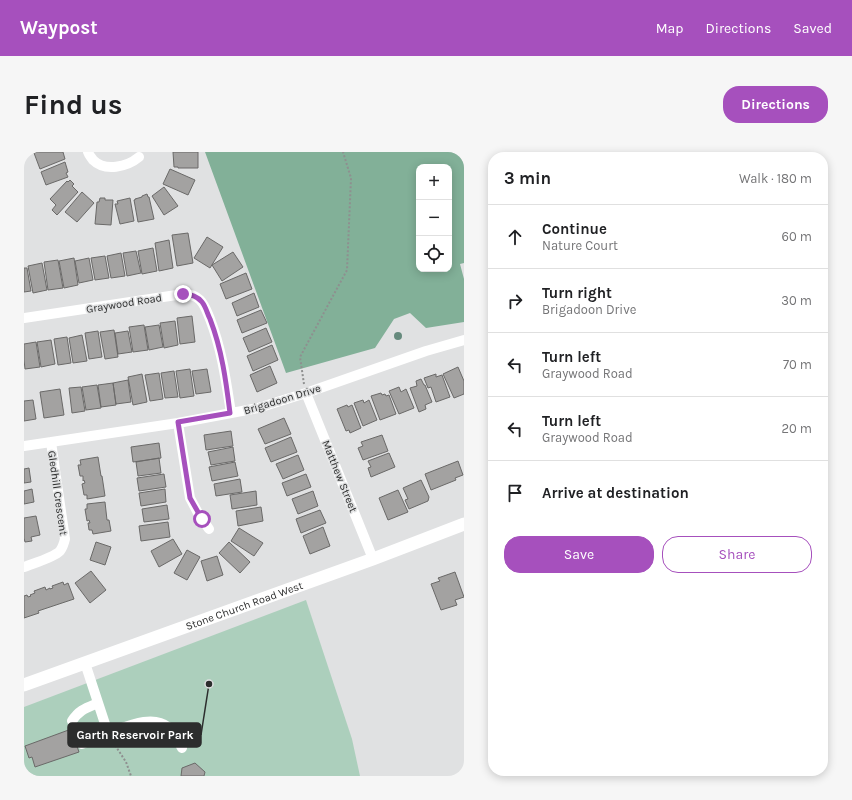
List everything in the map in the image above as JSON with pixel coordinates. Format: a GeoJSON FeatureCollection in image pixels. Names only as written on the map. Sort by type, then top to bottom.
{"type":"FeatureCollection","features":[{"type":"Feature","properties":{"kind":"main road","name":"Stone Church Road West"},"geometry":{"type":"LineString","coordinates":[[24,685],[373,559],[464,524]]}},
{"type":"Feature","properties":{"kind":"street"},"geometry":{"type":"LineString","coordinates":[[88,152],[97,164],[108,167],[126,165],[139,157]]}},
{"type":"Feature","properties":{"kind":"street","name":"Graywood Road"},"geometry":{"type":"LineString","coordinates":[[24,318],[183,294],[193,295],[204,305],[218,344],[225,375],[230,413]]}},
{"type":"Feature","properties":{"kind":"street","name":"Brigadoon Drive"},"geometry":{"type":"LineString","coordinates":[[24,446],[258,408],[306,393],[426,351],[464,340]]}},
{"type":"Feature","properties":{"kind":"street","name":"Matthew Street"},"geometry":{"type":"LineString","coordinates":[[306,393],[373,559]]}},
{"type":"Feature","properties":{"kind":"street"},"geometry":{"type":"LineString","coordinates":[[178,422],[190,498],[209,529]]}},
{"type":"Feature","properties":{"kind":"street","name":"Gledhill Crescent"},"geometry":{"type":"LineString","coordinates":[[24,567],[55,555],[61,550],[65,539],[50,442]]}},
{"type":"Feature","properties":{"kind":"street"},"geometry":{"type":"LineString","coordinates":[[85,663],[109,735]]}},
{"type":"Feature","properties":{"kind":"street"},"geometry":{"type":"LineString","coordinates":[[72,721],[77,714],[98,703]]}},
{"type":"Feature","properties":{"kind":"street"},"geometry":{"type":"LineString","coordinates":[[82,744],[144,722],[153,721],[162,723],[169,728],[175,735],[182,748]]}},
{"type":"Feature","properties":{"kind":"path"},"geometry":{"type":"LineString","coordinates":[[306,393],[300,357],[347,270],[351,178],[343,152]]}},
{"type":"Feature","properties":{"kind":"path"},"geometry":{"type":"LineString","coordinates":[[109,735],[126,762],[131,776]]}},
{"type":"Feature","properties":{"kind":"green space"},"geometry":{"type":"Polygon","coordinates":[[[205,152],[464,152],[464,263],[460,264],[464,279],[464,322],[426,328],[410,313],[394,319],[375,348],[286,373],[205,152]]]}},
{"type":"Feature","properties":{"kind":"green space"},"geometry":{"type":"Polygon","coordinates":[[[306,600],[352,739],[360,776],[24,776],[24,707],[306,600]]]}},
{"type":"Feature","properties":{"kind":"building"},"geometry":{"type":"Polygon","coordinates":[[[63,152],[65,159],[40,169],[34,153],[63,152]]]}},
{"type":"Feature","properties":{"kind":"building"},"geometry":{"type":"Polygon","coordinates":[[[173,152],[198,152],[198,168],[174,167],[173,152]]]}},
{"type":"Feature","properties":{"kind":"building"},"geometry":{"type":"Polygon","coordinates":[[[65,162],[68,177],[46,185],[41,172],[65,162]]]}},
{"type":"Feature","properties":{"kind":"building"},"geometry":{"type":"Polygon","coordinates":[[[170,169],[195,180],[188,195],[163,184],[170,169]]]}},
{"type":"Feature","properties":{"kind":"building"},"geometry":{"type":"Polygon","coordinates":[[[70,180],[74,184],[72,186],[78,192],[57,215],[52,210],[56,205],[50,199],[67,181],[68,182],[70,180]]]}},
{"type":"Feature","properties":{"kind":"building"},"geometry":{"type":"Polygon","coordinates":[[[164,187],[178,206],[164,215],[152,196],[164,187]]]}},
{"type":"Feature","properties":{"kind":"building"},"geometry":{"type":"Polygon","coordinates":[[[82,192],[94,203],[77,222],[65,212],[82,192]]]}},
{"type":"Feature","properties":{"kind":"building"},"geometry":{"type":"Polygon","coordinates":[[[147,194],[154,219],[138,222],[134,200],[147,194]]]}},
{"type":"Feature","properties":{"kind":"building"},"geometry":{"type":"Polygon","coordinates":[[[100,198],[105,198],[105,200],[113,200],[111,225],[95,224],[97,202],[99,202],[100,198]]]}},
{"type":"Feature","properties":{"kind":"building"},"geometry":{"type":"Polygon","coordinates":[[[130,198],[134,221],[120,224],[115,204],[118,204],[117,201],[130,198]]]}},
{"type":"Feature","properties":{"kind":"building"},"geometry":{"type":"Polygon","coordinates":[[[188,233],[193,263],[177,266],[172,235],[188,233]]]}},
{"type":"Feature","properties":{"kind":"building"},"geometry":{"type":"Polygon","coordinates":[[[207,237],[223,247],[210,268],[194,258],[207,237]]]}},
{"type":"Feature","properties":{"kind":"building"},"geometry":{"type":"Polygon","coordinates":[[[169,240],[173,268],[159,271],[155,243],[169,240]]]}},
{"type":"Feature","properties":{"kind":"building"},"geometry":{"type":"Polygon","coordinates":[[[153,248],[157,271],[142,274],[138,251],[153,248]]]}},
{"type":"Feature","properties":{"kind":"building"},"geometry":{"type":"Polygon","coordinates":[[[136,251],[141,273],[127,276],[123,253],[136,251]]]}},
{"type":"Feature","properties":{"kind":"building"},"geometry":{"type":"Polygon","coordinates":[[[233,252],[243,267],[222,281],[212,265],[233,252]]]}},
{"type":"Feature","properties":{"kind":"building"},"geometry":{"type":"Polygon","coordinates":[[[121,253],[125,276],[111,278],[107,256],[121,253]]]}},
{"type":"Feature","properties":{"kind":"building"},"geometry":{"type":"Polygon","coordinates":[[[105,256],[109,278],[95,280],[91,258],[105,256]]]}},
{"type":"Feature","properties":{"kind":"building"},"geometry":{"type":"Polygon","coordinates":[[[74,258],[78,285],[64,288],[59,261],[74,258]]]}},
{"type":"Feature","properties":{"kind":"building"},"geometry":{"type":"Polygon","coordinates":[[[89,258],[93,280],[79,283],[75,261],[89,258]]]}},
{"type":"Feature","properties":{"kind":"building"},"geometry":{"type":"Polygon","coordinates":[[[58,260],[63,288],[48,290],[44,262],[58,260]]]}},
{"type":"Feature","properties":{"kind":"building"},"geometry":{"type":"Polygon","coordinates":[[[42,263],[47,290],[33,293],[28,266],[42,263]]]}},
{"type":"Feature","properties":{"kind":"building"},"geometry":{"type":"Polygon","coordinates":[[[24,268],[27,268],[31,291],[24,292],[24,268]]]}},
{"type":"Feature","properties":{"kind":"building"},"geometry":{"type":"Polygon","coordinates":[[[246,273],[252,289],[226,299],[220,284],[246,273]]]}},
{"type":"Feature","properties":{"kind":"building"},"geometry":{"type":"Polygon","coordinates":[[[254,293],[259,307],[237,316],[232,303],[254,293]]]}},
{"type":"Feature","properties":{"kind":"building"},"geometry":{"type":"Polygon","coordinates":[[[261,310],[267,323],[242,333],[237,320],[261,310]]]}},
{"type":"Feature","properties":{"kind":"building"},"geometry":{"type":"Polygon","coordinates":[[[192,316],[195,342],[180,344],[177,318],[192,316]]]}},
{"type":"Feature","properties":{"kind":"building"},"geometry":{"type":"Polygon","coordinates":[[[175,321],[178,345],[164,348],[160,323],[175,321]]]}},
{"type":"Feature","properties":{"kind":"building"},"geometry":{"type":"Polygon","coordinates":[[[144,325],[148,350],[133,352],[129,327],[144,325]]]}},
{"type":"Feature","properties":{"kind":"building"},"geometry":{"type":"Polygon","coordinates":[[[159,325],[163,347],[149,350],[145,327],[159,325]]]}},
{"type":"Feature","properties":{"kind":"building"},"geometry":{"type":"Polygon","coordinates":[[[266,328],[272,342],[249,352],[243,338],[266,328]]]}},
{"type":"Feature","properties":{"kind":"building"},"geometry":{"type":"Polygon","coordinates":[[[114,330],[118,357],[105,359],[100,332],[114,330]]]}},
{"type":"Feature","properties":{"kind":"building"},"geometry":{"type":"Polygon","coordinates":[[[98,331],[102,357],[89,359],[85,333],[98,331]]]}},
{"type":"Feature","properties":{"kind":"building"},"geometry":{"type":"Polygon","coordinates":[[[128,331],[132,352],[118,354],[115,333],[128,331]]]}},
{"type":"Feature","properties":{"kind":"building"},"geometry":{"type":"Polygon","coordinates":[[[82,335],[87,361],[73,363],[69,338],[82,335]]]}},
{"type":"Feature","properties":{"kind":"building"},"geometry":{"type":"Polygon","coordinates":[[[67,337],[71,363],[58,365],[54,339],[67,337]]]}},
{"type":"Feature","properties":{"kind":"building"},"geometry":{"type":"Polygon","coordinates":[[[51,340],[55,364],[41,367],[37,342],[51,340]]]}},
{"type":"Feature","properties":{"kind":"building"},"geometry":{"type":"Polygon","coordinates":[[[36,342],[40,367],[25,369],[24,344],[36,342]]]}},
{"type":"Feature","properties":{"kind":"building"},"geometry":{"type":"Polygon","coordinates":[[[272,345],[278,360],[253,371],[247,356],[272,345]]]}},
{"type":"Feature","properties":{"kind":"building"},"geometry":{"type":"Polygon","coordinates":[[[270,366],[277,383],[257,392],[250,375],[270,366]]]}},
{"type":"Feature","properties":{"kind":"building"},"geometry":{"type":"Polygon","coordinates":[[[458,367],[464,381],[464,394],[454,398],[443,374],[458,367]]]}},
{"type":"Feature","properties":{"kind":"building"},"geometry":{"type":"Polygon","coordinates":[[[190,369],[194,396],[180,398],[176,371],[190,369]]]}},
{"type":"Feature","properties":{"kind":"building"},"geometry":{"type":"Polygon","coordinates":[[[207,369],[211,392],[196,394],[192,371],[207,369]]]}},
{"type":"Feature","properties":{"kind":"building"},"geometry":{"type":"Polygon","coordinates":[[[174,371],[178,397],[165,398],[161,373],[174,371]]]}},
{"type":"Feature","properties":{"kind":"building"},"geometry":{"type":"Polygon","coordinates":[[[159,373],[163,399],[150,401],[145,375],[159,373]]]}},
{"type":"Feature","properties":{"kind":"building"},"geometry":{"type":"Polygon","coordinates":[[[142,374],[147,402],[133,405],[128,377],[142,374]]]}},
{"type":"Feature","properties":{"kind":"building"},"geometry":{"type":"Polygon","coordinates":[[[436,374],[436,377],[442,375],[450,397],[436,402],[431,387],[428,388],[424,378],[436,374]]]}},
{"type":"Feature","properties":{"kind":"building"},"geometry":{"type":"Polygon","coordinates":[[[421,379],[432,402],[425,405],[426,409],[419,412],[410,388],[417,386],[416,381],[421,379]]]}},
{"type":"Feature","properties":{"kind":"building"},"geometry":{"type":"Polygon","coordinates":[[[128,380],[131,402],[116,404],[113,383],[128,380]]]}},
{"type":"Feature","properties":{"kind":"building"},"geometry":{"type":"Polygon","coordinates":[[[113,383],[116,405],[101,407],[98,385],[113,383]]]}},
{"type":"Feature","properties":{"kind":"building"},"geometry":{"type":"Polygon","coordinates":[[[97,385],[101,408],[86,410],[82,387],[97,385]]]}},
{"type":"Feature","properties":{"kind":"building"},"geometry":{"type":"Polygon","coordinates":[[[81,387],[85,411],[72,413],[69,388],[81,387]]]}},
{"type":"Feature","properties":{"kind":"building"},"geometry":{"type":"Polygon","coordinates":[[[399,387],[401,392],[406,389],[414,408],[399,414],[389,391],[399,387]]]}},
{"type":"Feature","properties":{"kind":"building"},"geometry":{"type":"Polygon","coordinates":[[[60,389],[64,415],[44,418],[40,392],[60,389]]]}},
{"type":"Feature","properties":{"kind":"building"},"geometry":{"type":"Polygon","coordinates":[[[381,393],[382,395],[385,394],[386,396],[389,395],[396,414],[380,420],[371,396],[381,393]]]}},
{"type":"Feature","properties":{"kind":"building"},"geometry":{"type":"Polygon","coordinates":[[[33,400],[36,419],[24,421],[24,401],[33,400]]]}},
{"type":"Feature","properties":{"kind":"building"},"geometry":{"type":"Polygon","coordinates":[[[363,400],[364,403],[369,400],[377,420],[363,426],[354,403],[363,400]]]}},
{"type":"Feature","properties":{"kind":"building"},"geometry":{"type":"Polygon","coordinates":[[[347,405],[348,407],[352,405],[361,428],[350,433],[349,430],[346,431],[337,409],[347,405]]]}},
{"type":"Feature","properties":{"kind":"building"},"geometry":{"type":"Polygon","coordinates":[[[284,418],[291,434],[265,444],[258,429],[284,418]]]}},
{"type":"Feature","properties":{"kind":"building"},"geometry":{"type":"Polygon","coordinates":[[[231,431],[233,446],[206,450],[204,435],[231,431]]]}},
{"type":"Feature","properties":{"kind":"building"},"geometry":{"type":"Polygon","coordinates":[[[382,435],[388,451],[363,460],[358,448],[363,446],[361,442],[382,435]]]}},
{"type":"Feature","properties":{"kind":"building"},"geometry":{"type":"Polygon","coordinates":[[[291,437],[297,452],[271,462],[265,448],[291,437]]]}},
{"type":"Feature","properties":{"kind":"building"},"geometry":{"type":"Polygon","coordinates":[[[159,443],[161,458],[133,462],[131,447],[159,443]]]}},
{"type":"Feature","properties":{"kind":"building"},"geometry":{"type":"Polygon","coordinates":[[[233,447],[235,461],[211,465],[208,452],[233,447]]]}},
{"type":"Feature","properties":{"kind":"building"},"geometry":{"type":"Polygon","coordinates":[[[389,453],[395,467],[371,477],[368,468],[371,467],[368,461],[389,453]]]}},
{"type":"Feature","properties":{"kind":"building"},"geometry":{"type":"Polygon","coordinates":[[[298,455],[304,470],[283,479],[276,464],[298,455]]]}},
{"type":"Feature","properties":{"kind":"building"},"geometry":{"type":"Polygon","coordinates":[[[98,457],[105,496],[87,499],[87,495],[84,495],[82,484],[85,483],[84,480],[83,481],[83,476],[80,476],[78,465],[81,465],[80,460],[98,457]]]}},
{"type":"Feature","properties":{"kind":"building"},"geometry":{"type":"Polygon","coordinates":[[[159,458],[161,473],[138,476],[136,462],[159,458]]]}},
{"type":"Feature","properties":{"kind":"building"},"geometry":{"type":"Polygon","coordinates":[[[458,461],[463,475],[455,478],[456,480],[431,490],[425,474],[458,461]]]}},
{"type":"Feature","properties":{"kind":"building"},"geometry":{"type":"Polygon","coordinates":[[[235,462],[238,476],[212,481],[209,467],[235,462]]]}},
{"type":"Feature","properties":{"kind":"building"},"geometry":{"type":"Polygon","coordinates":[[[29,468],[31,482],[24,483],[24,469],[29,468]]]}},
{"type":"Feature","properties":{"kind":"building"},"geometry":{"type":"Polygon","coordinates":[[[164,474],[166,487],[139,491],[137,478],[164,474]]]}},
{"type":"Feature","properties":{"kind":"building"},"geometry":{"type":"Polygon","coordinates":[[[306,474],[311,487],[287,496],[282,483],[306,474]]]}},
{"type":"Feature","properties":{"kind":"building"},"geometry":{"type":"Polygon","coordinates":[[[240,479],[242,492],[216,496],[214,484],[240,479]]]}},
{"type":"Feature","properties":{"kind":"building"},"geometry":{"type":"Polygon","coordinates":[[[421,480],[429,497],[428,501],[409,509],[405,500],[408,499],[403,488],[421,480]]]}},
{"type":"Feature","properties":{"kind":"building"},"geometry":{"type":"Polygon","coordinates":[[[32,489],[34,502],[24,504],[24,491],[32,489]]]}},
{"type":"Feature","properties":{"kind":"building"},"geometry":{"type":"Polygon","coordinates":[[[165,489],[166,502],[141,506],[139,493],[165,489]]]}},
{"type":"Feature","properties":{"kind":"building"},"geometry":{"type":"Polygon","coordinates":[[[398,490],[408,512],[388,520],[379,498],[398,490]]]}},
{"type":"Feature","properties":{"kind":"building"},"geometry":{"type":"Polygon","coordinates":[[[256,491],[257,505],[232,509],[230,495],[256,491]]]}},
{"type":"Feature","properties":{"kind":"building"},"geometry":{"type":"Polygon","coordinates":[[[313,491],[318,506],[298,514],[292,499],[313,491]]]}},
{"type":"Feature","properties":{"kind":"building"},"geometry":{"type":"Polygon","coordinates":[[[105,502],[107,520],[109,520],[111,531],[93,534],[92,530],[89,530],[88,523],[90,523],[89,520],[87,521],[85,509],[87,509],[87,504],[105,502]]]}},
{"type":"Feature","properties":{"kind":"building"},"geometry":{"type":"Polygon","coordinates":[[[167,505],[169,519],[144,522],[142,509],[167,505]]]}},
{"type":"Feature","properties":{"kind":"building"},"geometry":{"type":"Polygon","coordinates":[[[261,507],[263,521],[238,526],[236,511],[261,507]]]}},
{"type":"Feature","properties":{"kind":"building"},"geometry":{"type":"Polygon","coordinates":[[[320,510],[326,523],[301,533],[296,519],[320,510]]]}},
{"type":"Feature","properties":{"kind":"building"},"geometry":{"type":"Polygon","coordinates":[[[36,516],[40,535],[31,537],[32,541],[25,542],[24,518],[36,516]]]}},
{"type":"Feature","properties":{"kind":"building"},"geometry":{"type":"Polygon","coordinates":[[[168,522],[170,537],[141,541],[139,526],[168,522]]]}},
{"type":"Feature","properties":{"kind":"building"},"geometry":{"type":"Polygon","coordinates":[[[323,527],[330,546],[310,554],[303,536],[323,527]]]}},
{"type":"Feature","properties":{"kind":"building"},"geometry":{"type":"Polygon","coordinates":[[[239,528],[263,543],[254,556],[231,541],[239,528]]]}},
{"type":"Feature","properties":{"kind":"building"},"geometry":{"type":"Polygon","coordinates":[[[173,539],[182,554],[159,567],[151,551],[173,539]]]}},
{"type":"Feature","properties":{"kind":"building"},"geometry":{"type":"Polygon","coordinates":[[[96,542],[111,547],[105,565],[90,560],[96,542]]]}},
{"type":"Feature","properties":{"kind":"building"},"geometry":{"type":"Polygon","coordinates":[[[229,542],[250,562],[240,573],[219,553],[229,542]]]}},
{"type":"Feature","properties":{"kind":"building"},"geometry":{"type":"Polygon","coordinates":[[[187,550],[200,557],[187,580],[174,573],[187,550]]]}},
{"type":"Feature","properties":{"kind":"building"},"geometry":{"type":"Polygon","coordinates":[[[217,556],[223,575],[207,581],[201,561],[217,556]]]}},
{"type":"Feature","properties":{"kind":"building"},"geometry":{"type":"Polygon","coordinates":[[[91,571],[106,590],[90,603],[75,583],[91,571]]]}},
{"type":"Feature","properties":{"kind":"building"},"geometry":{"type":"Polygon","coordinates":[[[455,572],[464,597],[455,600],[457,605],[441,610],[431,584],[440,581],[438,578],[455,572]]]}},
{"type":"Feature","properties":{"kind":"building"},"geometry":{"type":"Polygon","coordinates":[[[63,582],[64,585],[68,583],[74,599],[38,611],[39,613],[24,618],[24,596],[31,596],[30,595],[35,593],[34,591],[45,587],[46,590],[50,589],[53,588],[52,586],[63,582]]]}},
{"type":"Feature","properties":{"kind":"building"},"geometry":{"type":"Polygon","coordinates":[[[74,728],[77,737],[74,738],[79,752],[35,767],[32,757],[29,758],[25,746],[74,728]]]}},
{"type":"Feature","properties":{"kind":"building"},"geometry":{"type":"Polygon","coordinates":[[[195,763],[205,772],[204,776],[181,776],[182,768],[195,763]]]}},
{"type":"Feature","properties":{"kind":"place","name":"Garth Reservoir Park"},"geometry":{"type":"Point","coordinates":[209,684]}},
{"type":"Feature","properties":{"kind":"route"},"geometry":{"type":"LineString","coordinates":[[183,294],[197,297],[204,305],[220,350],[230,413],[178,422],[190,498],[202,519]]}}]}
